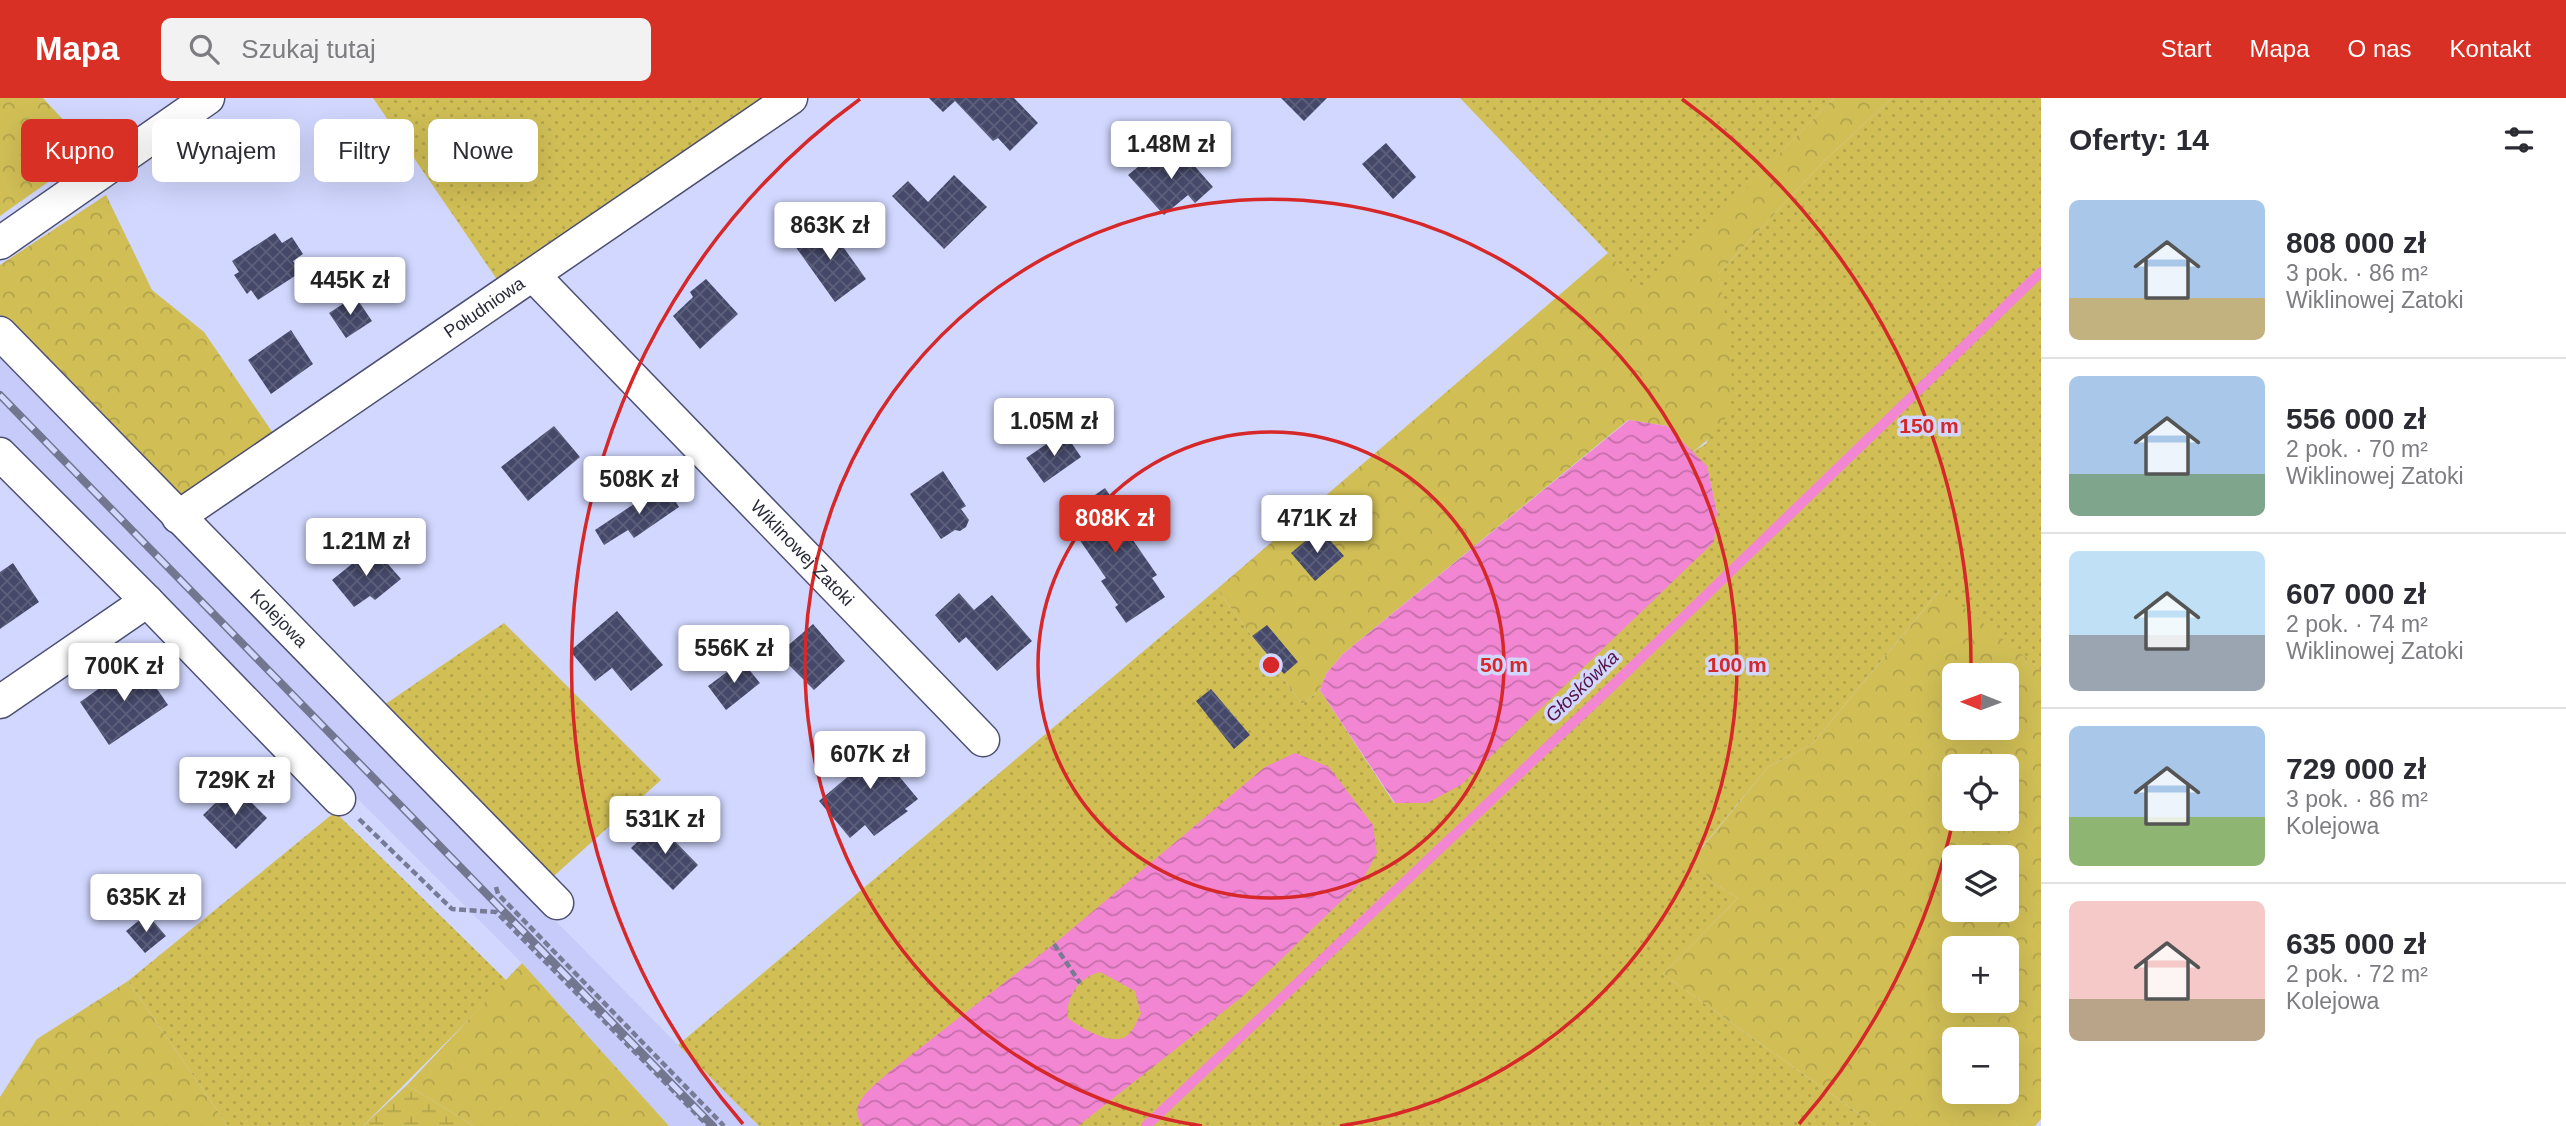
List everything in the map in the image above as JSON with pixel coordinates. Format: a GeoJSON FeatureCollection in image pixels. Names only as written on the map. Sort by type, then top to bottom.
{"type":"FeatureCollection","features":[{"type":"Feature","properties":{"kind":"street"},"geometry":{"type":"LineString","coordinates":[[0,243],[208,98]]}},
{"type":"Feature","properties":{"kind":"street","name":"Południowa"},"geometry":{"type":"LineString","coordinates":[[178,517],[791,98]]}},
{"type":"Feature","properties":{"kind":"street","name":"Wiklinowej Zatoki"},"geometry":{"type":"LineString","coordinates":[[533,275],[983,740]]}},
{"type":"Feature","properties":{"kind":"street","name":"Kolejowa"},"geometry":{"type":"LineString","coordinates":[[0,334],[557,903]]}},
{"type":"Feature","properties":{"kind":"street"},"geometry":{"type":"LineString","coordinates":[[0,454],[339,799]]}},
{"type":"Feature","properties":{"kind":"street"},"geometry":{"type":"LineString","coordinates":[[0,702],[147,601]]}},
{"type":"Feature","properties":{"kind":"path"},"geometry":{"type":"LineString","coordinates":[[339,799],[452,909],[496,912],[708,1126]]}},
{"type":"Feature","properties":{"kind":"path"},"geometry":{"type":"LineString","coordinates":[[495,883],[498,894],[724,1126]]}},
{"type":"Feature","properties":{"kind":"path"},"geometry":{"type":"LineString","coordinates":[[1054,944],[1080,983]]}},
{"type":"Feature","properties":{"kind":"shaded area"},"geometry":{"type":"Polygon","coordinates":[[[0,358],[759,1126],[669,1126],[522,963],[0,442],[0,358]]]}},
{"type":"Feature","properties":{"kind":"green space"},"geometry":{"type":"Polygon","coordinates":[[[0,98],[43,98],[62,119],[21,119],[21,182],[48,182],[0,216],[0,98]]]}},
{"type":"Feature","properties":{"kind":"green space"},"geometry":{"type":"Polygon","coordinates":[[[373,98],[768,98],[498,281],[430,182],[538,182],[538,119],[428,119],[428,179],[414,158],[414,119],[387,119],[373,98]]]}},
{"type":"Feature","properties":{"kind":"green space"},"geometry":{"type":"Polygon","coordinates":[[[1460,98],[1834,98],[1643,293],[1460,98]]]}},
{"type":"Feature","properties":{"kind":"green space"},"geometry":{"type":"Polygon","coordinates":[[[1834,98],[1892,98],[1825,160],[1719,273],[1732,377],[1730,408],[1715,433],[1692,452],[1667,426],[1628,420],[1343,654],[1326,674],[1320,690],[1302,704],[1217,589],[1608,253],[1643,292],[1834,98]]]}},
{"type":"Feature","properties":{"kind":"green space"},"geometry":{"type":"Polygon","coordinates":[[[1892,98],[2041,98],[2041,670],[1940,590],[1813,743],[1768,767],[1693,858],[1712,882],[1738,898],[1663,974],[1876,1126],[759,1126],[678,1045],[1217,589],[1302,704],[1320,690],[1394,803],[1717,512],[1707,467],[1692,452],[1706,444],[1731,381],[1719,273],[1825,160],[1892,98]]]}},
{"type":"Feature","properties":{"kind":"green space"},"geometry":{"type":"Polygon","coordinates":[[[106,195],[152,290],[204,332],[275,436],[185,499],[0,315],[0,265],[106,195]]]}},
{"type":"Feature","properties":{"kind":"green space"},"geometry":{"type":"Polygon","coordinates":[[[1941,589],[2041,670],[2041,1119],[2035,1126],[1876,1126],[1663,974],[1738,898],[1712,882],[1693,859],[1768,767],[1813,743],[1941,589]]]}},
{"type":"Feature","properties":{"kind":"green space"},"geometry":{"type":"Polygon","coordinates":[[[504,623],[661,780],[546,883],[384,705],[504,623]]]}},
{"type":"Feature","properties":{"kind":"green space"},"geometry":{"type":"Polygon","coordinates":[[[335,812],[507,981],[363,1126],[228,1126],[128,981],[335,812]]]}},
{"type":"Feature","properties":{"kind":"green space"},"geometry":{"type":"Polygon","coordinates":[[[522,963],[669,1126],[474,1126],[407,1085],[522,963]]]}},
{"type":"Feature","properties":{"kind":"green space"},"geometry":{"type":"Polygon","coordinates":[[[128,981],[228,1126],[0,1126],[0,1097],[37,1039],[128,981]]]}},
{"type":"Feature","properties":{"kind":"green space"},"geometry":{"type":"Polygon","coordinates":[[[407,1085],[474,1126],[363,1126],[407,1085]]]}},
{"type":"Feature","properties":{"kind":"water"},"geometry":{"type":"Polygon","coordinates":[[[1629,420],[1667,426],[1707,466],[1717,512],[1714,542],[1461,785],[1427,803],[1395,803],[1320,690],[1326,674],[1343,654],[1629,420]]]}},
{"type":"Feature","properties":{"kind":"water"},"geometry":{"type":"Polygon","coordinates":[[[1295,753],[1329,767],[1373,825],[1377,853],[1362,881],[1243,996],[1078,1126],[863,1126],[858,1118],[859,1104],[875,1084],[1054,944],[1265,767],[1295,753]],[[1100,972],[1086,978],[1075,989],[1069,1003],[1068,1018],[1098,1035],[1123,1038],[1131,1032],[1141,1014],[1135,991],[1100,972]]]}},
{"type":"Feature","properties":{"kind":"building"},"geometry":{"type":"Polygon","coordinates":[[[929,98],[1014,98],[1038,123],[1010,151],[998,138],[993,141],[955,101],[943,112],[929,98]]]}},
{"type":"Feature","properties":{"kind":"building"},"geometry":{"type":"Polygon","coordinates":[[[1281,98],[1327,98],[1304,121],[1281,98]]]}},
{"type":"Feature","properties":{"kind":"building"},"geometry":{"type":"Polygon","coordinates":[[[1386,143],[1416,177],[1393,199],[1362,164],[1386,143]]]}},
{"type":"Feature","properties":{"kind":"building"},"geometry":{"type":"Polygon","coordinates":[[[1177,146],[1213,187],[1195,203],[1188,195],[1164,215],[1128,175],[1144,162],[1149,168],[1177,146]]]}},
{"type":"Feature","properties":{"kind":"building"},"geometry":{"type":"Polygon","coordinates":[[[954,175],[987,207],[944,249],[892,196],[908,181],[928,202],[954,175]]]}},
{"type":"Feature","properties":{"kind":"building"},"geometry":{"type":"Polygon","coordinates":[[[826,223],[866,279],[835,302],[795,246],[826,223]]]}},
{"type":"Feature","properties":{"kind":"building"},"geometry":{"type":"Polygon","coordinates":[[[275,233],[282,243],[292,237],[303,254],[293,261],[301,272],[258,300],[251,290],[247,294],[234,275],[239,272],[232,261],[275,233]]]}},
{"type":"Feature","properties":{"kind":"building"},"geometry":{"type":"Polygon","coordinates":[[[706,279],[738,314],[700,349],[673,316],[693,297],[690,292],[706,279]]]}},
{"type":"Feature","properties":{"kind":"building"},"geometry":{"type":"Polygon","coordinates":[[[355,296],[372,321],[346,338],[329,313],[355,296]]]}},
{"type":"Feature","properties":{"kind":"building"},"geometry":{"type":"Polygon","coordinates":[[[291,330],[313,364],[271,394],[248,360],[291,330]]]}},
{"type":"Feature","properties":{"kind":"building"},"geometry":{"type":"Polygon","coordinates":[[[554,426],[580,457],[528,501],[501,467],[554,426]]]}},
{"type":"Feature","properties":{"kind":"building"},"geometry":{"type":"Polygon","coordinates":[[[1064,432],[1081,457],[1044,483],[1026,458],[1064,432]]]}},
{"type":"Feature","properties":{"kind":"building"},"geometry":{"type":"Polygon","coordinates":[[[943,471],[966,506],[961,509],[969,520],[966,527],[941,539],[910,494],[943,471]]]}},
{"type":"Feature","properties":{"kind":"building"},"geometry":{"type":"Polygon","coordinates":[[[664,484],[679,507],[634,538],[628,530],[604,545],[595,530],[664,484]]]}},
{"type":"Feature","properties":{"kind":"building"},"geometry":{"type":"Polygon","coordinates":[[[1105,488],[1120,510],[1115,514],[1157,575],[1152,578],[1165,597],[1126,623],[1115,607],[1118,605],[1101,581],[1106,578],[1072,529],[1069,531],[1060,519],[1105,488]]]}},
{"type":"Feature","properties":{"kind":"building"},"geometry":{"type":"Polygon","coordinates":[[[1320,529],[1344,556],[1315,581],[1291,553],[1320,529]]]}},
{"type":"Feature","properties":{"kind":"building"},"geometry":{"type":"Polygon","coordinates":[[[373,547],[401,579],[375,600],[370,596],[354,607],[332,580],[373,547]]]}},
{"type":"Feature","properties":{"kind":"building"},"geometry":{"type":"Polygon","coordinates":[[[13,563],[39,602],[0,629],[0,572],[13,563]]]}},
{"type":"Feature","properties":{"kind":"building"},"geometry":{"type":"Polygon","coordinates":[[[959,593],[974,610],[992,595],[1032,641],[997,671],[966,637],[959,643],[935,615],[959,593]]]}},
{"type":"Feature","properties":{"kind":"building"},"geometry":{"type":"Polygon","coordinates":[[[617,611],[663,665],[631,691],[612,668],[595,681],[570,651],[617,611]]]}},
{"type":"Feature","properties":{"kind":"building"},"geometry":{"type":"Polygon","coordinates":[[[813,624],[845,661],[814,690],[778,654],[813,624]]]}},
{"type":"Feature","properties":{"kind":"building"},"geometry":{"type":"Polygon","coordinates":[[[1267,625],[1298,662],[1284,674],[1252,636],[1267,625]]]}},
{"type":"Feature","properties":{"kind":"building"},"geometry":{"type":"Polygon","coordinates":[[[138,661],[168,705],[109,745],[80,702],[138,661]]]}},
{"type":"Feature","properties":{"kind":"building"},"geometry":{"type":"Polygon","coordinates":[[[742,661],[760,683],[726,710],[708,686],[742,661]]]}},
{"type":"Feature","properties":{"kind":"building"},"geometry":{"type":"Polygon","coordinates":[[[1211,689],[1250,735],[1234,749],[1196,701],[1211,689]]]}},
{"type":"Feature","properties":{"kind":"building"},"geometry":{"type":"Polygon","coordinates":[[[879,734],[902,761],[893,769],[918,799],[905,809],[908,811],[874,836],[865,825],[850,838],[819,801],[852,773],[843,764],[879,734]]]}},
{"type":"Feature","properties":{"kind":"building"},"geometry":{"type":"Polygon","coordinates":[[[234,785],[267,818],[236,849],[203,815],[234,785]]]}},
{"type":"Feature","properties":{"kind":"building"},"geometry":{"type":"Polygon","coordinates":[[[657,823],[698,865],[673,890],[631,848],[657,823]]]}},
{"type":"Feature","properties":{"kind":"building"},"geometry":{"type":"Polygon","coordinates":[[[147,914],[166,936],[145,953],[126,931],[147,914]]]}},
{"type":"Feature","properties":{"kind":"waterway","name":"Głoskówka"},"geometry":{"type":"LineString","coordinates":[[1146,1126],[1610,688],[2041,272]]}},
{"type":"Feature","properties":{"kind":"railway"},"geometry":{"type":"LineString","coordinates":[[0,395],[713,1126]]}}]}
